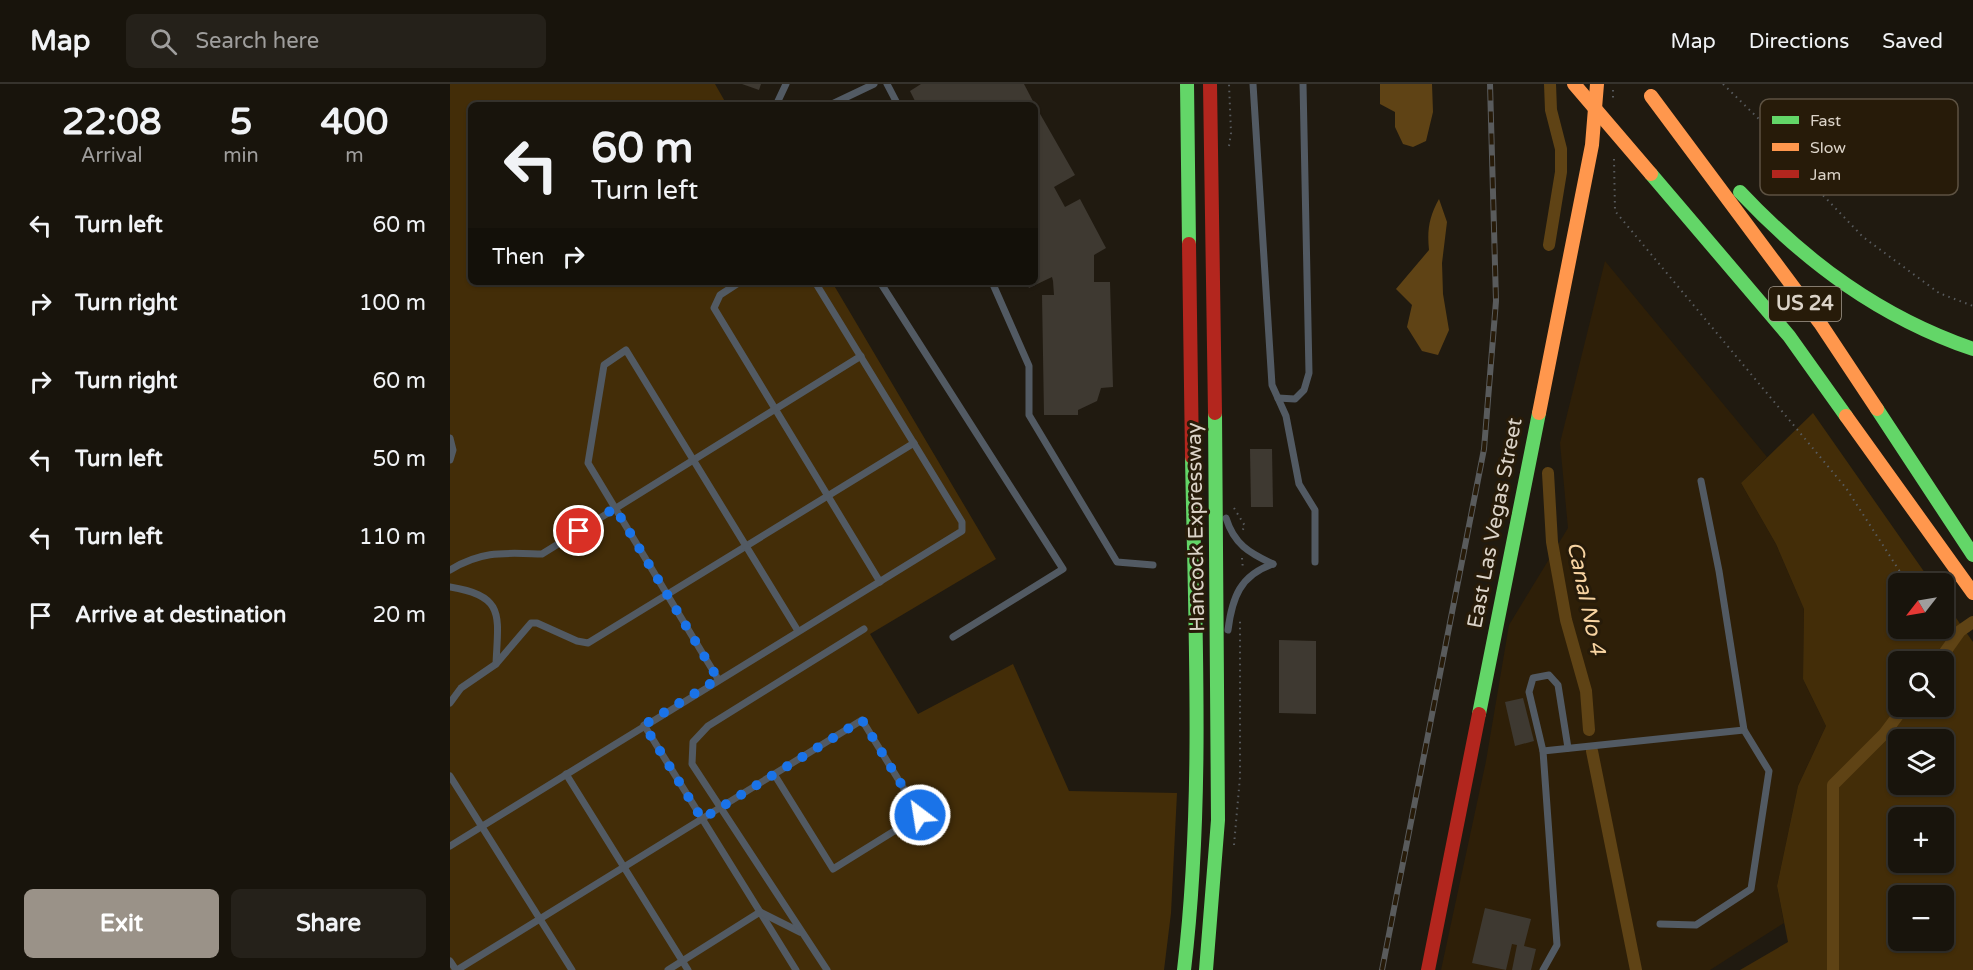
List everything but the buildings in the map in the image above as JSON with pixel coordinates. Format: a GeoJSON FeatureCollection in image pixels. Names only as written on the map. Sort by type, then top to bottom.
{"type":"FeatureCollection","features":[{"type":"Feature","properties":{"kind":"main road","name":"Hancock Expressway"},"geometry":{"type":"LineString","coordinates":[[1184,970],[1191,911],[1196,708],[1186,84]]}},
{"type":"Feature","properties":{"kind":"main road","name":"Hancock Expressway"},"geometry":{"type":"LineString","coordinates":[[1206,970],[1218,820],[1217,479],[1210,84]]}},
{"type":"Feature","properties":{"kind":"main road","name":"US 24"},"geometry":{"type":"LineString","coordinates":[[1574,84],[1789,336],[1863,439],[1969,607]]}},
{"type":"Feature","properties":{"kind":"main road","name":"East Las Vegas Street"},"geometry":{"type":"LineString","coordinates":[[1428,970],[1592,145],[1597,84]]}},
{"type":"Feature","properties":{"kind":"main road","name":"US 24"},"geometry":{"type":"LineString","coordinates":[[1641,84],[1820,323],[1973,555]]}},
{"type":"Feature","properties":{"kind":"main road"},"geometry":{"type":"LineString","coordinates":[[1651,96],[1749,203],[1818,267],[1896,317],[1973,349]]}},
{"type":"Feature","properties":{"kind":"main road"},"geometry":{"type":"LineString","coordinates":[[1863,439],[1973,593]]}},
{"type":"Feature","properties":{"kind":"lane"},"geometry":{"type":"LineString","coordinates":[[779,102],[786,84]]}},
{"type":"Feature","properties":{"kind":"lane"},"geometry":{"type":"LineString","coordinates":[[836,102],[874,84]]}},
{"type":"Feature","properties":{"kind":"lane"},"geometry":{"type":"LineString","coordinates":[[887,84],[896,102]]}},
{"type":"Feature","properties":{"kind":"lane"},"geometry":{"type":"LineString","coordinates":[[1211,130],[1215,84]]}},
{"type":"Feature","properties":{"kind":"lane"},"geometry":{"type":"LineString","coordinates":[[1253,84],[1272,385],[1286,416],[1299,484],[1315,510],[1315,562]]}},
{"type":"Feature","properties":{"kind":"lane"},"geometry":{"type":"LineString","coordinates":[[1278,398],[1295,399],[1304,390],[1309,373],[1303,84]]}},
{"type":"Feature","properties":{"kind":"lane"},"geometry":{"type":"LineString","coordinates":[[735,285],[720,295],[714,308],[879,582]]}},
{"type":"Feature","properties":{"kind":"lane"},"geometry":{"type":"LineString","coordinates":[[450,846],[718,679],[962,531],[962,522],[817,285]]}},
{"type":"Feature","properties":{"kind":"lane"},"geometry":{"type":"LineString","coordinates":[[882,285],[1063,569],[953,637]]}},
{"type":"Feature","properties":{"kind":"lane"},"geometry":{"type":"LineString","coordinates":[[993,285],[1029,366],[1029,415],[1117,562],[1153,565]]}},
{"type":"Feature","properties":{"kind":"lane"},"geometry":{"type":"LineString","coordinates":[[718,679],[588,463],[604,365],[626,350],[798,631]]}},
{"type":"Feature","properties":{"kind":"lane"},"geometry":{"type":"LineString","coordinates":[[450,570],[469,558],[484,554],[542,554],[861,356]]}},
{"type":"Feature","properties":{"kind":"lane"},"geometry":{"type":"LineString","coordinates":[[450,438],[453,450],[450,460]]}},
{"type":"Feature","properties":{"kind":"lane"},"geometry":{"type":"LineString","coordinates":[[450,703],[461,688],[496,664],[531,623],[537,623],[577,641],[588,643],[914,443]]}},
{"type":"Feature","properties":{"kind":"lane"},"geometry":{"type":"LineString","coordinates":[[1217,479],[1223,511],[1236,540],[1249,552],[1273,564],[1249,576],[1237,590],[1231,609],[1227,643]]}},
{"type":"Feature","properties":{"kind":"lane"},"geometry":{"type":"LineString","coordinates":[[1660,924],[1696,925],[1751,889],[1769,771],[1744,730],[1719,572],[1701,481]]}},
{"type":"Feature","properties":{"kind":"lane"},"geometry":{"type":"LineString","coordinates":[[450,587],[474,591],[495,609],[496,664]]}},
{"type":"Feature","properties":{"kind":"lane"},"geometry":{"type":"LineString","coordinates":[[826,970],[692,764],[693,742],[708,726],[864,629]]}},
{"type":"Feature","properties":{"kind":"lane"},"geometry":{"type":"LineString","coordinates":[[1218,711],[1225,654]]}},
{"type":"Feature","properties":{"kind":"lane"},"geometry":{"type":"LineString","coordinates":[[1543,970],[1557,945],[1543,751],[1528,692],[1533,678],[1549,675],[1558,685],[1568,748]]}},
{"type":"Feature","properties":{"kind":"lane"},"geometry":{"type":"LineString","coordinates":[[450,961],[456,970],[540,919],[774,774],[862,720],[920,815],[833,869],[774,774]]}},
{"type":"Feature","properties":{"kind":"lane"},"geometry":{"type":"LineString","coordinates":[[644,725],[796,970]]}},
{"type":"Feature","properties":{"kind":"lane"},"geometry":{"type":"LineString","coordinates":[[1543,751],[1744,730]]}},
{"type":"Feature","properties":{"kind":"lane"},"geometry":{"type":"LineString","coordinates":[[566,774],[688,970]]}},
{"type":"Feature","properties":{"kind":"lane"},"geometry":{"type":"LineString","coordinates":[[450,776],[572,970]]}},
{"type":"Feature","properties":{"kind":"lane"},"geometry":{"type":"LineString","coordinates":[[760,912],[803,933]]}},
{"type":"Feature","properties":{"kind":"lane"},"geometry":{"type":"LineString","coordinates":[[668,970],[760,912]]}},
{"type":"Feature","properties":{"kind":"path"},"geometry":{"type":"LineString","coordinates":[[1613,84],[1614,107]]}},
{"type":"Feature","properties":{"kind":"path"},"geometry":{"type":"LineString","coordinates":[[1723,84],[1760,120]]}},
{"type":"Feature","properties":{"kind":"path"},"geometry":{"type":"LineString","coordinates":[[1614,153],[1615,211],[1846,488],[1901,573]]}},
{"type":"Feature","properties":{"kind":"path"},"geometry":{"type":"LineString","coordinates":[[1823,195],[1863,237],[1939,293],[1973,306]]}},
{"type":"Feature","properties":{"kind":"shaded area"},"geometry":{"type":"Polygon","coordinates":[[[450,84],[715,84],[725,102],[468,102],[468,285],[834,285],[996,559],[870,634],[918,714],[1013,664],[1069,791],[1177,793],[1171,913],[1164,970],[450,970],[450,84]]]}},
{"type":"Feature","properties":{"kind":"shaded area"},"geometry":{"type":"Polygon","coordinates":[[[1380,84],[1432,84],[1433,112],[1426,141],[1413,147],[1403,144],[1395,127],[1395,112],[1380,104],[1380,84]]]}},
{"type":"Feature","properties":{"kind":"shaded area"},"geometry":{"type":"Polygon","coordinates":[[[1439,199],[1447,222],[1442,263],[1443,294],[1449,330],[1438,355],[1422,351],[1407,327],[1412,305],[1396,289],[1429,250],[1429,224],[1439,199]]]}},
{"type":"Feature","properties":{"kind":"shaded area"},"geometry":{"type":"Polygon","coordinates":[[[1605,261],[1767,457],[1741,483],[1776,544],[1804,609],[1803,679],[1826,726],[1798,786],[1777,886],[1784,923],[1710,970],[1441,970],[1486,761],[1509,625],[1568,528],[1560,443],[1605,261]]]}},
{"type":"Feature","properties":{"kind":"shaded area"},"geometry":{"type":"Polygon","coordinates":[[[1813,413],[1925,573],[1888,573],[1888,639],[1954,639],[1954,615],[1973,642],[1973,970],[1740,970],[1788,942],[1777,886],[1798,786],[1826,726],[1803,679],[1804,609],[1776,544],[1741,483],[1813,413]]]}},
{"type":"Feature","properties":{"kind":"waterway","name":"Canal No 4"},"geometry":{"type":"LineString","coordinates":[[1549,245],[1561,172],[1561,149],[1551,110],[1550,84]]}},
{"type":"Feature","properties":{"kind":"waterway","name":"Canal No 4"},"geometry":{"type":"LineString","coordinates":[[1548,473],[1552,542],[1566,620],[1586,691],[1589,730]]}},
{"type":"Feature","properties":{"kind":"waterway"},"geometry":{"type":"LineString","coordinates":[[1946,651],[1960,631],[1973,622]]}},
{"type":"Feature","properties":{"kind":"waterway"},"geometry":{"type":"LineString","coordinates":[[1833,970],[1833,785],[1884,734],[1897,717]]}},
{"type":"Feature","properties":{"kind":"waterway","name":"Canal No 4"},"geometry":{"type":"LineString","coordinates":[[1592,751],[1636,970]]}},
{"type":"Feature","properties":{"kind":"railway"},"geometry":{"type":"LineString","coordinates":[[1382,970],[1484,449],[1496,301],[1490,84]]}},
{"type":"Feature","properties":{"kind":"traffic: fast"},"geometry":{"type":"LineString","coordinates":[[1187,84],[1189,244]]}},
{"type":"Feature","properties":{"kind":"traffic: fast"},"geometry":{"type":"LineString","coordinates":[[1651,174],[1789,336],[1846,416]]}},
{"type":"Feature","properties":{"kind":"traffic: fast"},"geometry":{"type":"LineString","coordinates":[[1740,192],[1792,242],[1847,285],[1907,321],[1973,349]]}},
{"type":"Feature","properties":{"kind":"traffic: fast"},"geometry":{"type":"LineString","coordinates":[[1877,409],[1973,555]]}},
{"type":"Feature","properties":{"kind":"traffic: fast"},"geometry":{"type":"LineString","coordinates":[[1206,970],[1218,820],[1215,413]]}},
{"type":"Feature","properties":{"kind":"traffic: fast"},"geometry":{"type":"LineString","coordinates":[[1479,714],[1539,413]]}},
{"type":"Feature","properties":{"kind":"traffic: fast"},"geometry":{"type":"LineString","coordinates":[[1184,970],[1194,842],[1197,714],[1192,457]]}},
{"type":"Feature","properties":{"kind":"traffic: slow"},"geometry":{"type":"LineString","coordinates":[[1574,84],[1651,174]]}},
{"type":"Feature","properties":{"kind":"traffic: slow"},"geometry":{"type":"LineString","coordinates":[[1539,413],[1592,145],[1597,84]]}},
{"type":"Feature","properties":{"kind":"traffic: slow"},"geometry":{"type":"LineString","coordinates":[[1651,96],[1820,323],[1877,409]]}},
{"type":"Feature","properties":{"kind":"traffic: slow"},"geometry":{"type":"LineString","coordinates":[[1846,416],[1973,593]]}},
{"type":"Feature","properties":{"kind":"traffic: jam"},"geometry":{"type":"LineString","coordinates":[[1210,84],[1215,413]]}},
{"type":"Feature","properties":{"kind":"traffic: jam"},"geometry":{"type":"LineString","coordinates":[[1189,244],[1192,457]]}},
{"type":"Feature","properties":{"kind":"traffic: jam"},"geometry":{"type":"LineString","coordinates":[[1428,970],[1479,714]]}},
{"type":"Feature","properties":{"kind":"route"},"geometry":{"type":"LineString","coordinates":[[579,531],[615,508],[718,679],[644,725],[702,819],[862,720],[920,815]]}}]}
